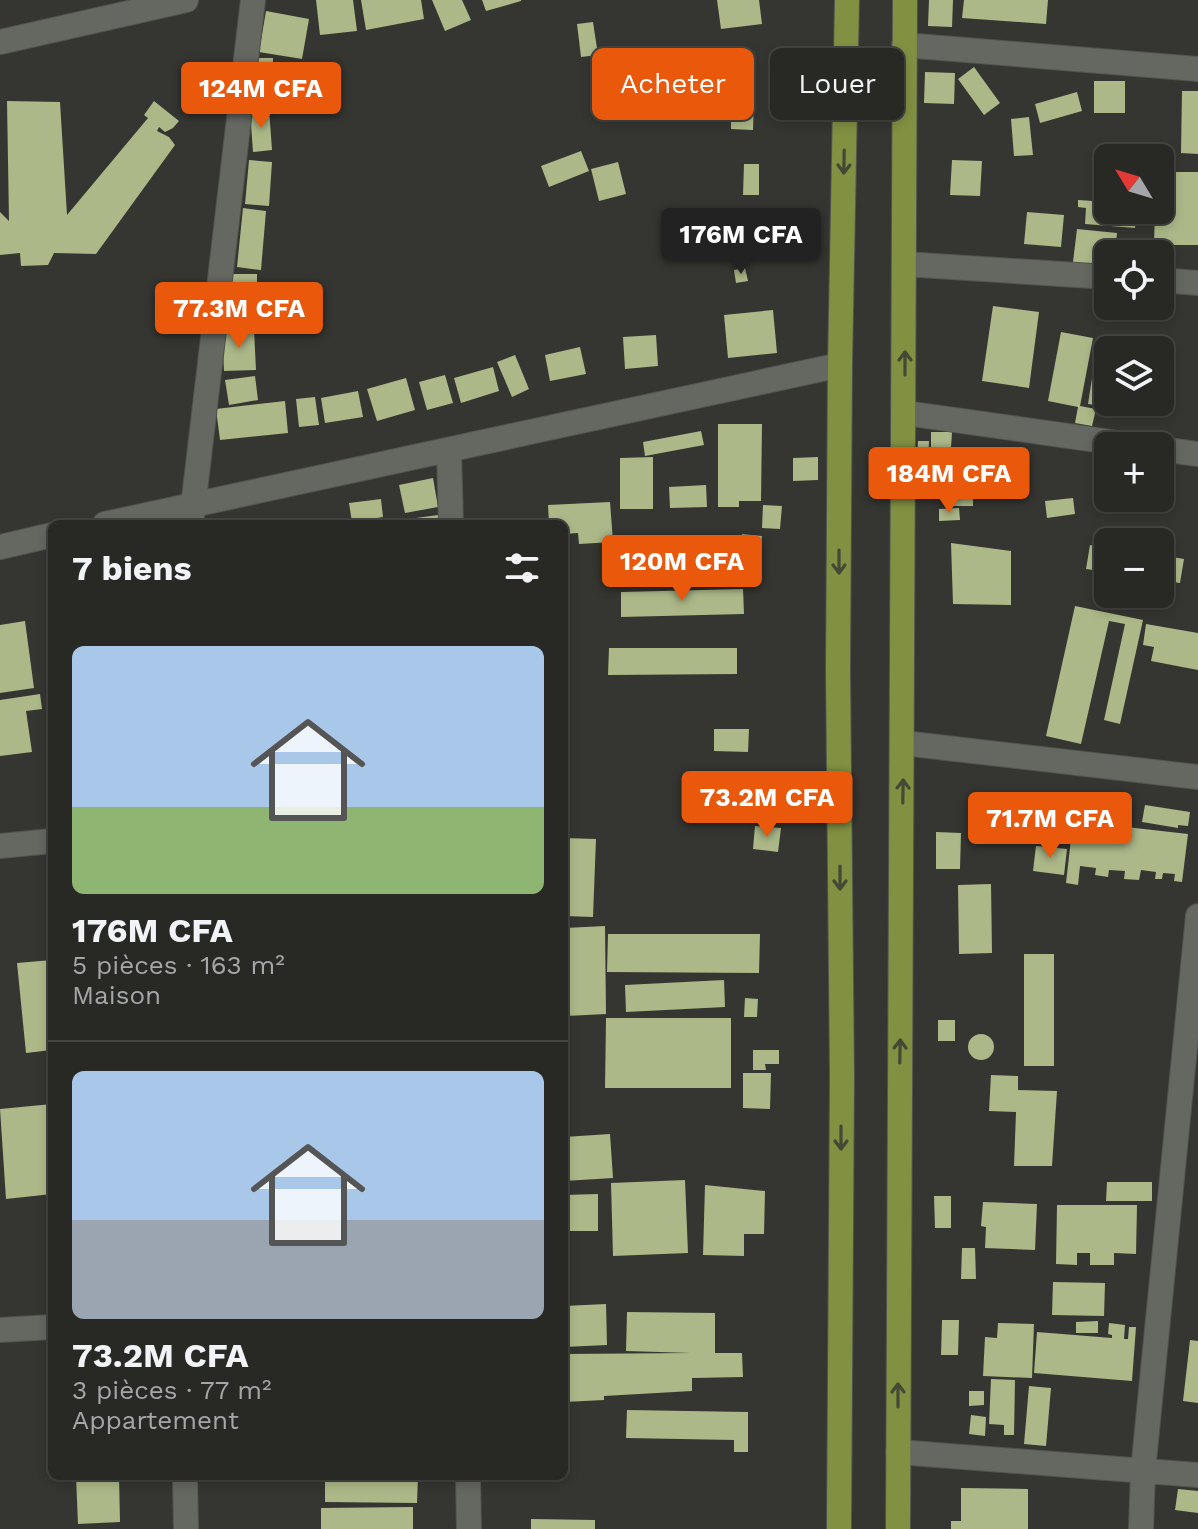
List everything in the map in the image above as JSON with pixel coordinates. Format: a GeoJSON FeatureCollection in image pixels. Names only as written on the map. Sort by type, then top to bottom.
{"type":"FeatureCollection","features":[{"type":"Feature","properties":{"kind":"main road"},"geometry":{"type":"LineString","coordinates":[[839,1529],[842,1077],[838,671],[847,0]]}},
{"type":"Feature","properties":{"kind":"main road"},"geometry":{"type":"LineString","coordinates":[[898,1529],[905,0]]}},
{"type":"Feature","properties":{"kind":"street"},"geometry":{"type":"LineString","coordinates":[[0,42],[186,0]]}},
{"type":"Feature","properties":{"kind":"street"},"geometry":{"type":"LineString","coordinates":[[191,515],[253,0]]}},
{"type":"Feature","properties":{"kind":"street"},"geometry":{"type":"LineString","coordinates":[[904,45],[1198,69]]}},
{"type":"Feature","properties":{"kind":"street"},"geometry":{"type":"LineString","coordinates":[[904,264],[1094,276]]}},
{"type":"Feature","properties":{"kind":"street"},"geometry":{"type":"LineString","coordinates":[[1174,281],[1198,283]]}},
{"type":"Feature","properties":{"kind":"street"},"geometry":{"type":"LineString","coordinates":[[143,520],[191,515],[449,450],[840,365]]}},
{"type":"Feature","properties":{"kind":"street"},"geometry":{"type":"LineString","coordinates":[[905,413],[1094,440]]}},
{"type":"Feature","properties":{"kind":"street"},"geometry":{"type":"LineString","coordinates":[[449,450],[451,520]]}},
{"type":"Feature","properties":{"kind":"street"},"geometry":{"type":"LineString","coordinates":[[1174,451],[1198,454]]}},
{"type":"Feature","properties":{"kind":"street"},"geometry":{"type":"LineString","coordinates":[[0,547],[48,536]]}},
{"type":"Feature","properties":{"kind":"street"},"geometry":{"type":"LineString","coordinates":[[903,743],[1198,777]]}},
{"type":"Feature","properties":{"kind":"street"},"geometry":{"type":"LineString","coordinates":[[0,846],[48,841]]}},
{"type":"Feature","properties":{"kind":"street"},"geometry":{"type":"LineString","coordinates":[[1141,1529],[1143,1471],[1198,916]]}},
{"type":"Feature","properties":{"kind":"street"},"geometry":{"type":"LineString","coordinates":[[0,1330],[48,1327]]}},
{"type":"Feature","properties":{"kind":"street"},"geometry":{"type":"LineString","coordinates":[[898,1452],[1198,1475]]}},
{"type":"Feature","properties":{"kind":"street"},"geometry":{"type":"LineString","coordinates":[[185,1480],[186,1529]]}},
{"type":"Feature","properties":{"kind":"street"},"geometry":{"type":"LineString","coordinates":[[468,1480],[469,1529]]}},
{"type":"Feature","properties":{"kind":"building"},"geometry":{"type":"Polygon","coordinates":[[[316,0],[353,0],[357,31],[320,35],[316,0]]]}},
{"type":"Feature","properties":{"kind":"building"},"geometry":{"type":"Polygon","coordinates":[[[361,0],[421,0],[424,19],[366,30],[361,0]]]}},
{"type":"Feature","properties":{"kind":"building"},"geometry":{"type":"Polygon","coordinates":[[[432,0],[462,0],[471,20],[445,31],[432,0]]]}},
{"type":"Feature","properties":{"kind":"building"},"geometry":{"type":"Polygon","coordinates":[[[482,0],[521,0],[521,1],[486,11],[482,0]]]}},
{"type":"Feature","properties":{"kind":"building"},"geometry":{"type":"Polygon","coordinates":[[[717,0],[759,0],[762,24],[721,29],[717,0]]]}},
{"type":"Feature","properties":{"kind":"building"},"geometry":{"type":"Polygon","coordinates":[[[929,0],[953,0],[952,27],[928,26],[929,0]]]}},
{"type":"Feature","properties":{"kind":"building"},"geometry":{"type":"Polygon","coordinates":[[[964,0],[1048,0],[1046,24],[962,18],[964,0]]]}},
{"type":"Feature","properties":{"kind":"building"},"geometry":{"type":"Polygon","coordinates":[[[266,11],[309,19],[302,59],[259,52],[266,11]]]}},
{"type":"Feature","properties":{"kind":"building"},"geometry":{"type":"Polygon","coordinates":[[[593,22],[597,48],[592,48],[592,56],[581,57],[577,24],[593,22]]]}},
{"type":"Feature","properties":{"kind":"building"},"geometry":{"type":"Polygon","coordinates":[[[254,58],[273,58],[273,97],[253,97],[254,58]]]}},
{"type":"Feature","properties":{"kind":"building"},"geometry":{"type":"Polygon","coordinates":[[[974,67],[1000,103],[984,115],[958,79],[974,67]]]}},
{"type":"Feature","properties":{"kind":"building"},"geometry":{"type":"Polygon","coordinates":[[[925,72],[955,73],[954,104],[924,103],[925,72]]]}},
{"type":"Feature","properties":{"kind":"building"},"geometry":{"type":"Polygon","coordinates":[[[1094,81],[1125,81],[1125,113],[1094,113],[1094,81]]]}},
{"type":"Feature","properties":{"kind":"building"},"geometry":{"type":"Polygon","coordinates":[[[1182,91],[1198,91],[1198,154],[1181,153],[1182,91]]]}},
{"type":"Feature","properties":{"kind":"building"},"geometry":{"type":"Polygon","coordinates":[[[1077,92],[1082,111],[1040,123],[1035,104],[1077,92]]]}},
{"type":"Feature","properties":{"kind":"building"},"geometry":{"type":"Polygon","coordinates":[[[7,101],[60,102],[67,215],[148,118],[144,115],[154,101],[179,121],[165,132],[159,127],[157,131],[169,137],[175,145],[96,254],[54,253],[48,265],[21,266],[20,253],[0,255],[0,212],[9,221],[7,101]]]}},
{"type":"Feature","properties":{"kind":"building"},"geometry":{"type":"Polygon","coordinates":[[[269,108],[272,150],[253,152],[250,110],[269,108]]]}},
{"type":"Feature","properties":{"kind":"building"},"geometry":{"type":"Polygon","coordinates":[[[1029,117],[1033,155],[1014,156],[1011,119],[1029,117]]]}},
{"type":"Feature","properties":{"kind":"building"},"geometry":{"type":"Polygon","coordinates":[[[731,120],[753,120],[753,130],[731,129],[731,120]]]}},
{"type":"Feature","properties":{"kind":"building"},"geometry":{"type":"Polygon","coordinates":[[[581,151],[589,171],[549,187],[541,166],[581,151]]]}},
{"type":"Feature","properties":{"kind":"building"},"geometry":{"type":"Polygon","coordinates":[[[249,160],[272,162],[269,206],[245,204],[249,160]]]}},
{"type":"Feature","properties":{"kind":"building"},"geometry":{"type":"Polygon","coordinates":[[[952,160],[982,161],[980,196],[950,195],[952,160]]]}},
{"type":"Feature","properties":{"kind":"building"},"geometry":{"type":"Polygon","coordinates":[[[618,162],[626,194],[599,201],[591,169],[618,162]]]}},
{"type":"Feature","properties":{"kind":"building"},"geometry":{"type":"Polygon","coordinates":[[[744,164],[759,164],[759,195],[743,195],[744,164]]]}},
{"type":"Feature","properties":{"kind":"building"},"geometry":{"type":"Polygon","coordinates":[[[1174,172],[1198,172],[1198,245],[1174,245],[1174,240],[1154,240],[1155,224],[1174,224],[1174,172]]]}},
{"type":"Feature","properties":{"kind":"building"},"geometry":{"type":"Polygon","coordinates":[[[1078,200],[1094,201],[1094,224],[1135,224],[1135,228],[1085,224],[1086,208],[1078,207],[1078,200]]]}},
{"type":"Feature","properties":{"kind":"building"},"geometry":{"type":"Polygon","coordinates":[[[243,208],[266,211],[261,270],[237,267],[243,208]]]}},
{"type":"Feature","properties":{"kind":"building"},"geometry":{"type":"Polygon","coordinates":[[[1027,212],[1064,215],[1061,247],[1024,244],[1027,212]]]}},
{"type":"Feature","properties":{"kind":"building"},"geometry":{"type":"Polygon","coordinates":[[[1077,229],[1117,233],[1116,240],[1094,240],[1094,264],[1073,262],[1077,229]]]}},
{"type":"Feature","properties":{"kind":"building"},"geometry":{"type":"Polygon","coordinates":[[[745,268],[748,281],[736,283],[734,270],[745,268]]]}},
{"type":"Feature","properties":{"kind":"building"},"geometry":{"type":"Polygon","coordinates":[[[231,274],[257,274],[257,312],[230,312],[231,274]]]}},
{"type":"Feature","properties":{"kind":"building"},"geometry":{"type":"Polygon","coordinates":[[[993,306],[1039,312],[1029,388],[982,381],[993,306]]]}},
{"type":"Feature","properties":{"kind":"building"},"geometry":{"type":"Polygon","coordinates":[[[773,310],[777,353],[728,358],[724,315],[773,310]]]}},
{"type":"Feature","properties":{"kind":"building"},"geometry":{"type":"Polygon","coordinates":[[[254,330],[256,370],[224,371],[222,331],[254,330]]]}},
{"type":"Feature","properties":{"kind":"building"},"geometry":{"type":"Polygon","coordinates":[[[1061,332],[1093,338],[1080,406],[1094,409],[1092,426],[1075,423],[1078,407],[1048,401],[1061,332]]]}},
{"type":"Feature","properties":{"kind":"building"},"geometry":{"type":"Polygon","coordinates":[[[656,335],[658,366],[625,369],[623,337],[656,335]]]}},
{"type":"Feature","properties":{"kind":"building"},"geometry":{"type":"Polygon","coordinates":[[[580,347],[586,374],[550,381],[545,355],[580,347]]]}},
{"type":"Feature","properties":{"kind":"building"},"geometry":{"type":"Polygon","coordinates":[[[515,355],[529,389],[512,397],[497,362],[515,355]]]}},
{"type":"Feature","properties":{"kind":"building"},"geometry":{"type":"Polygon","coordinates":[[[1094,365],[1094,405],[1088,404],[1094,365]]]}},
{"type":"Feature","properties":{"kind":"building"},"geometry":{"type":"Polygon","coordinates":[[[493,367],[499,391],[461,403],[454,378],[493,367]]]}},
{"type":"Feature","properties":{"kind":"building"},"geometry":{"type":"Polygon","coordinates":[[[445,375],[453,403],[427,410],[419,382],[445,375]]]}},
{"type":"Feature","properties":{"kind":"building"},"geometry":{"type":"Polygon","coordinates":[[[255,376],[258,400],[229,405],[225,380],[255,376]]]}},
{"type":"Feature","properties":{"kind":"building"},"geometry":{"type":"Polygon","coordinates":[[[406,378],[415,410],[377,421],[367,389],[406,378]]]}},
{"type":"Feature","properties":{"kind":"building"},"geometry":{"type":"Polygon","coordinates":[[[358,391],[363,417],[325,423],[321,398],[358,391]]]}},
{"type":"Feature","properties":{"kind":"building"},"geometry":{"type":"Polygon","coordinates":[[[315,397],[319,425],[299,427],[296,399],[315,397]]]}},
{"type":"Feature","properties":{"kind":"building"},"geometry":{"type":"Polygon","coordinates":[[[285,401],[288,433],[220,440],[216,409],[285,401]]]}},
{"type":"Feature","properties":{"kind":"building"},"geometry":{"type":"Polygon","coordinates":[[[718,424],[762,424],[761,501],[739,501],[739,507],[718,507],[718,424]]]}},
{"type":"Feature","properties":{"kind":"building"},"geometry":{"type":"Polygon","coordinates":[[[701,431],[704,445],[645,456],[643,442],[701,431]]]}},
{"type":"Feature","properties":{"kind":"building"},"geometry":{"type":"Polygon","coordinates":[[[931,432],[952,432],[951,448],[973,448],[973,506],[954,506],[954,461],[931,461],[931,432]]]}},
{"type":"Feature","properties":{"kind":"building"},"geometry":{"type":"Polygon","coordinates":[[[918,441],[929,441],[928,461],[917,460],[918,441]]]}},
{"type":"Feature","properties":{"kind":"building"},"geometry":{"type":"Polygon","coordinates":[[[653,457],[653,509],[620,509],[620,458],[653,457]]]}},
{"type":"Feature","properties":{"kind":"building"},"geometry":{"type":"Polygon","coordinates":[[[818,457],[818,480],[793,481],[793,458],[818,457]]]}},
{"type":"Feature","properties":{"kind":"building"},"geometry":{"type":"Polygon","coordinates":[[[433,478],[438,507],[405,513],[399,485],[433,478]]]}},
{"type":"Feature","properties":{"kind":"building"},"geometry":{"type":"Polygon","coordinates":[[[706,485],[707,507],[670,508],[669,487],[706,485]]]}},
{"type":"Feature","properties":{"kind":"building"},"geometry":{"type":"Polygon","coordinates":[[[1073,498],[1075,514],[1047,518],[1045,501],[1073,498]]]}},
{"type":"Feature","properties":{"kind":"building"},"geometry":{"type":"Polygon","coordinates":[[[381,499],[383,517],[352,520],[349,503],[381,499]]]}},
{"type":"Feature","properties":{"kind":"building"},"geometry":{"type":"Polygon","coordinates":[[[610,502],[613,542],[579,544],[578,533],[568,534],[568,520],[549,520],[548,505],[610,502]]]}},
{"type":"Feature","properties":{"kind":"building"},"geometry":{"type":"Polygon","coordinates":[[[763,505],[782,506],[780,529],[762,528],[763,505]]]}},
{"type":"Feature","properties":{"kind":"building"},"geometry":{"type":"Polygon","coordinates":[[[959,508],[960,520],[939,521],[939,509],[959,508]]]}},
{"type":"Feature","properties":{"kind":"building"},"geometry":{"type":"Polygon","coordinates":[[[438,515],[439,520],[416,520],[438,515]]]}},
{"type":"Feature","properties":{"kind":"building"},"geometry":{"type":"Polygon","coordinates":[[[742,534],[762,536],[759,566],[739,564],[742,534]]]}},
{"type":"Feature","properties":{"kind":"building"},"geometry":{"type":"Polygon","coordinates":[[[951,543],[1011,551],[1011,605],[953,604],[951,543]]]}},
{"type":"Feature","properties":{"kind":"building"},"geometry":{"type":"Polygon","coordinates":[[[1090,545],[1094,546],[1094,570],[1086,569],[1090,545]]]}},
{"type":"Feature","properties":{"kind":"building"},"geometry":{"type":"Polygon","coordinates":[[[1174,557],[1184,559],[1180,583],[1174,582],[1174,557]]]}},
{"type":"Feature","properties":{"kind":"building"},"geometry":{"type":"Polygon","coordinates":[[[743,589],[744,614],[621,617],[621,592],[743,589]]]}},
{"type":"Feature","properties":{"kind":"building"},"geometry":{"type":"Polygon","coordinates":[[[1075,606],[1143,620],[1120,724],[1104,720],[1125,624],[1109,621],[1081,744],[1046,736],[1075,606]]]}},
{"type":"Feature","properties":{"kind":"building"},"geometry":{"type":"Polygon","coordinates":[[[25,621],[34,688],[0,693],[0,625],[25,621]]]}},
{"type":"Feature","properties":{"kind":"building"},"geometry":{"type":"Polygon","coordinates":[[[1146,624],[1198,633],[1198,670],[1151,661],[1154,647],[1143,645],[1146,624]]]}},
{"type":"Feature","properties":{"kind":"building"},"geometry":{"type":"Polygon","coordinates":[[[609,648],[737,648],[737,674],[608,675],[609,648]]]}},
{"type":"Feature","properties":{"kind":"building"},"geometry":{"type":"Polygon","coordinates":[[[40,694],[42,709],[26,711],[32,752],[0,756],[0,700],[40,694]]]}},
{"type":"Feature","properties":{"kind":"building"},"geometry":{"type":"Polygon","coordinates":[[[714,729],[749,729],[748,752],[714,751],[714,729]]]}},
{"type":"Feature","properties":{"kind":"building"},"geometry":{"type":"Polygon","coordinates":[[[1076,793],[1128,802],[1125,817],[1073,808],[1076,793]]]}},
{"type":"Feature","properties":{"kind":"building"},"geometry":{"type":"Polygon","coordinates":[[[998,799],[1013,799],[1014,816],[998,817],[998,799]]]}},
{"type":"Feature","properties":{"kind":"building"},"geometry":{"type":"Polygon","coordinates":[[[1145,805],[1190,812],[1188,826],[1178,825],[1178,828],[1142,822],[1145,805]]]}},
{"type":"Feature","properties":{"kind":"building"},"geometry":{"type":"Polygon","coordinates":[[[1073,821],[1188,834],[1182,882],[1174,881],[1175,874],[1163,873],[1162,879],[1155,879],[1156,872],[1141,870],[1139,880],[1124,879],[1125,871],[1109,870],[1108,877],[1095,875],[1096,868],[1080,866],[1078,885],[1066,883],[1073,821]]]}},
{"type":"Feature","properties":{"kind":"building"},"geometry":{"type":"Polygon","coordinates":[[[755,826],[781,828],[778,852],[753,849],[755,826]]]}},
{"type":"Feature","properties":{"kind":"building"},"geometry":{"type":"Polygon","coordinates":[[[936,832],[961,833],[960,869],[936,869],[936,832]]]}},
{"type":"Feature","properties":{"kind":"building"},"geometry":{"type":"Polygon","coordinates":[[[568,838],[596,839],[593,917],[568,916],[568,838]]]}},
{"type":"Feature","properties":{"kind":"building"},"geometry":{"type":"Polygon","coordinates":[[[1036,846],[1067,849],[1064,875],[1033,871],[1036,846]]]}},
{"type":"Feature","properties":{"kind":"building"},"geometry":{"type":"Polygon","coordinates":[[[991,884],[992,953],[959,954],[958,885],[991,884]]]}},
{"type":"Feature","properties":{"kind":"building"},"geometry":{"type":"Polygon","coordinates":[[[605,926],[606,1014],[568,1016],[568,928],[605,926]]]}},
{"type":"Feature","properties":{"kind":"building"},"geometry":{"type":"Polygon","coordinates":[[[608,934],[760,934],[759,973],[607,972],[608,934]]]}},
{"type":"Feature","properties":{"kind":"building"},"geometry":{"type":"Polygon","coordinates":[[[1024,954],[1054,954],[1054,1066],[1024,1066],[1024,954]]]}},
{"type":"Feature","properties":{"kind":"building"},"geometry":{"type":"Polygon","coordinates":[[[48,960],[48,1050],[26,1053],[17,963],[48,960]]]}},
{"type":"Feature","properties":{"kind":"building"},"geometry":{"type":"Polygon","coordinates":[[[724,980],[725,1007],[626,1012],[625,985],[724,980]]]}},
{"type":"Feature","properties":{"kind":"building"},"geometry":{"type":"Polygon","coordinates":[[[745,998],[758,999],[757,1017],[744,1017],[745,998]]]}},
{"type":"Feature","properties":{"kind":"building"},"geometry":{"type":"Polygon","coordinates":[[[606,1018],[731,1018],[731,1088],[605,1088],[606,1018]]]}},
{"type":"Feature","properties":{"kind":"building"},"geometry":{"type":"Polygon","coordinates":[[[938,1020],[955,1020],[955,1041],[938,1041],[938,1020]]]}},
{"type":"Feature","properties":{"kind":"building"},"geometry":{"type":"Polygon","coordinates":[[[981,1034],[990,1038],[994,1047],[990,1056],[981,1060],[972,1056],[968,1047],[972,1038],[981,1034]]]}},
{"type":"Feature","properties":{"kind":"building"},"geometry":{"type":"Polygon","coordinates":[[[753,1050],[779,1050],[779,1064],[765,1064],[766,1070],[753,1070],[753,1050]]]}},
{"type":"Feature","properties":{"kind":"building"},"geometry":{"type":"Polygon","coordinates":[[[743,1073],[771,1073],[770,1109],[743,1108],[743,1073]]]}},
{"type":"Feature","properties":{"kind":"building"},"geometry":{"type":"Polygon","coordinates":[[[991,1075],[1018,1076],[1018,1090],[1057,1091],[1052,1166],[1014,1166],[1016,1112],[989,1111],[991,1075]]]}},
{"type":"Feature","properties":{"kind":"building"},"geometry":{"type":"Polygon","coordinates":[[[48,1104],[48,1194],[6,1199],[0,1109],[48,1104]]]}},
{"type":"Feature","properties":{"kind":"building"},"geometry":{"type":"Polygon","coordinates":[[[610,1134],[613,1178],[568,1181],[568,1137],[610,1134]]]}},
{"type":"Feature","properties":{"kind":"building"},"geometry":{"type":"Polygon","coordinates":[[[685,1180],[688,1253],[613,1256],[611,1183],[685,1180]]]}},
{"type":"Feature","properties":{"kind":"building"},"geometry":{"type":"Polygon","coordinates":[[[1107,1182],[1152,1182],[1152,1201],[1106,1201],[1107,1182]]]}},
{"type":"Feature","properties":{"kind":"building"},"geometry":{"type":"Polygon","coordinates":[[[705,1185],[765,1191],[764,1234],[744,1234],[744,1256],[703,1255],[705,1185]]]}},
{"type":"Feature","properties":{"kind":"building"},"geometry":{"type":"Polygon","coordinates":[[[598,1194],[598,1231],[568,1231],[568,1195],[598,1194]]]}},
{"type":"Feature","properties":{"kind":"building"},"geometry":{"type":"Polygon","coordinates":[[[934,1196],[951,1196],[951,1228],[935,1228],[934,1196]]]}},
{"type":"Feature","properties":{"kind":"building"},"geometry":{"type":"Polygon","coordinates":[[[983,1202],[1037,1204],[1035,1250],[985,1248],[986,1227],[981,1226],[983,1202]]]}},
{"type":"Feature","properties":{"kind":"building"},"geometry":{"type":"Polygon","coordinates":[[[1057,1205],[1137,1205],[1136,1254],[1114,1253],[1114,1265],[1090,1265],[1090,1253],[1077,1253],[1077,1265],[1056,1264],[1057,1205]]]}},
{"type":"Feature","properties":{"kind":"building"},"geometry":{"type":"Polygon","coordinates":[[[962,1248],[975,1248],[976,1279],[961,1279],[962,1248]]]}},
{"type":"Feature","properties":{"kind":"building"},"geometry":{"type":"Polygon","coordinates":[[[1053,1282],[1105,1283],[1104,1316],[1052,1315],[1053,1282]]]}},
{"type":"Feature","properties":{"kind":"building"},"geometry":{"type":"Polygon","coordinates":[[[606,1304],[607,1345],[568,1347],[568,1306],[606,1304]]]}},
{"type":"Feature","properties":{"kind":"building"},"geometry":{"type":"Polygon","coordinates":[[[627,1312],[715,1313],[715,1353],[742,1353],[743,1377],[692,1378],[692,1391],[604,1396],[604,1400],[568,1402],[568,1354],[691,1353],[626,1351],[627,1312]]]}},
{"type":"Feature","properties":{"kind":"building"},"geometry":{"type":"Polygon","coordinates":[[[942,1320],[959,1320],[958,1355],[941,1355],[942,1320]]]}},
{"type":"Feature","properties":{"kind":"building"},"geometry":{"type":"Polygon","coordinates":[[[1098,1321],[1098,1333],[1076,1333],[1076,1322],[1098,1321]]]}},
{"type":"Feature","properties":{"kind":"building"},"geometry":{"type":"Polygon","coordinates":[[[998,1323],[1034,1324],[1032,1378],[983,1376],[985,1337],[997,1338],[998,1323]]]}},
{"type":"Feature","properties":{"kind":"building"},"geometry":{"type":"Polygon","coordinates":[[[1109,1323],[1125,1325],[1124,1339],[1128,1339],[1129,1327],[1136,1327],[1132,1381],[1034,1373],[1037,1332],[1112,1338],[1108,1334],[1109,1323]]]}},
{"type":"Feature","properties":{"kind":"building"},"geometry":{"type":"Polygon","coordinates":[[[1190,1340],[1198,1341],[1198,1403],[1183,1401],[1190,1340]]]}},
{"type":"Feature","properties":{"kind":"building"},"geometry":{"type":"Polygon","coordinates":[[[991,1379],[1015,1380],[1014,1435],[1004,1435],[1004,1425],[989,1424],[991,1379]]]}},
{"type":"Feature","properties":{"kind":"building"},"geometry":{"type":"Polygon","coordinates":[[[1029,1386],[1051,1388],[1046,1446],[1024,1444],[1029,1386]]]}},
{"type":"Feature","properties":{"kind":"building"},"geometry":{"type":"Polygon","coordinates":[[[969,1391],[984,1391],[984,1405],[969,1406],[969,1391]]]}},
{"type":"Feature","properties":{"kind":"building"},"geometry":{"type":"Polygon","coordinates":[[[627,1410],[748,1412],[748,1452],[734,1452],[734,1440],[626,1438],[627,1410]]]}},
{"type":"Feature","properties":{"kind":"building"},"geometry":{"type":"Polygon","coordinates":[[[971,1415],[986,1417],[985,1436],[969,1434],[971,1415]]]}},
{"type":"Feature","properties":{"kind":"building"},"geometry":{"type":"Polygon","coordinates":[[[76,1480],[119,1480],[120,1522],[78,1524],[76,1480]]]}},
{"type":"Feature","properties":{"kind":"building"},"geometry":{"type":"Polygon","coordinates":[[[325,1480],[418,1480],[417,1503],[325,1502],[325,1480]]]}},
{"type":"Feature","properties":{"kind":"building"},"geometry":{"type":"Polygon","coordinates":[[[961,1488],[1028,1489],[1028,1529],[951,1529],[951,1521],[961,1521],[961,1488]]]}},
{"type":"Feature","properties":{"kind":"building"},"geometry":{"type":"Polygon","coordinates":[[[1178,1489],[1198,1491],[1198,1513],[1175,1510],[1178,1489]]]}},
{"type":"Feature","properties":{"kind":"building"},"geometry":{"type":"Polygon","coordinates":[[[413,1507],[413,1529],[321,1529],[321,1508],[413,1507]]]}},
{"type":"Feature","properties":{"kind":"building"},"geometry":{"type":"Polygon","coordinates":[[[531,1519],[595,1520],[595,1529],[531,1529],[531,1519]]]}}]}
